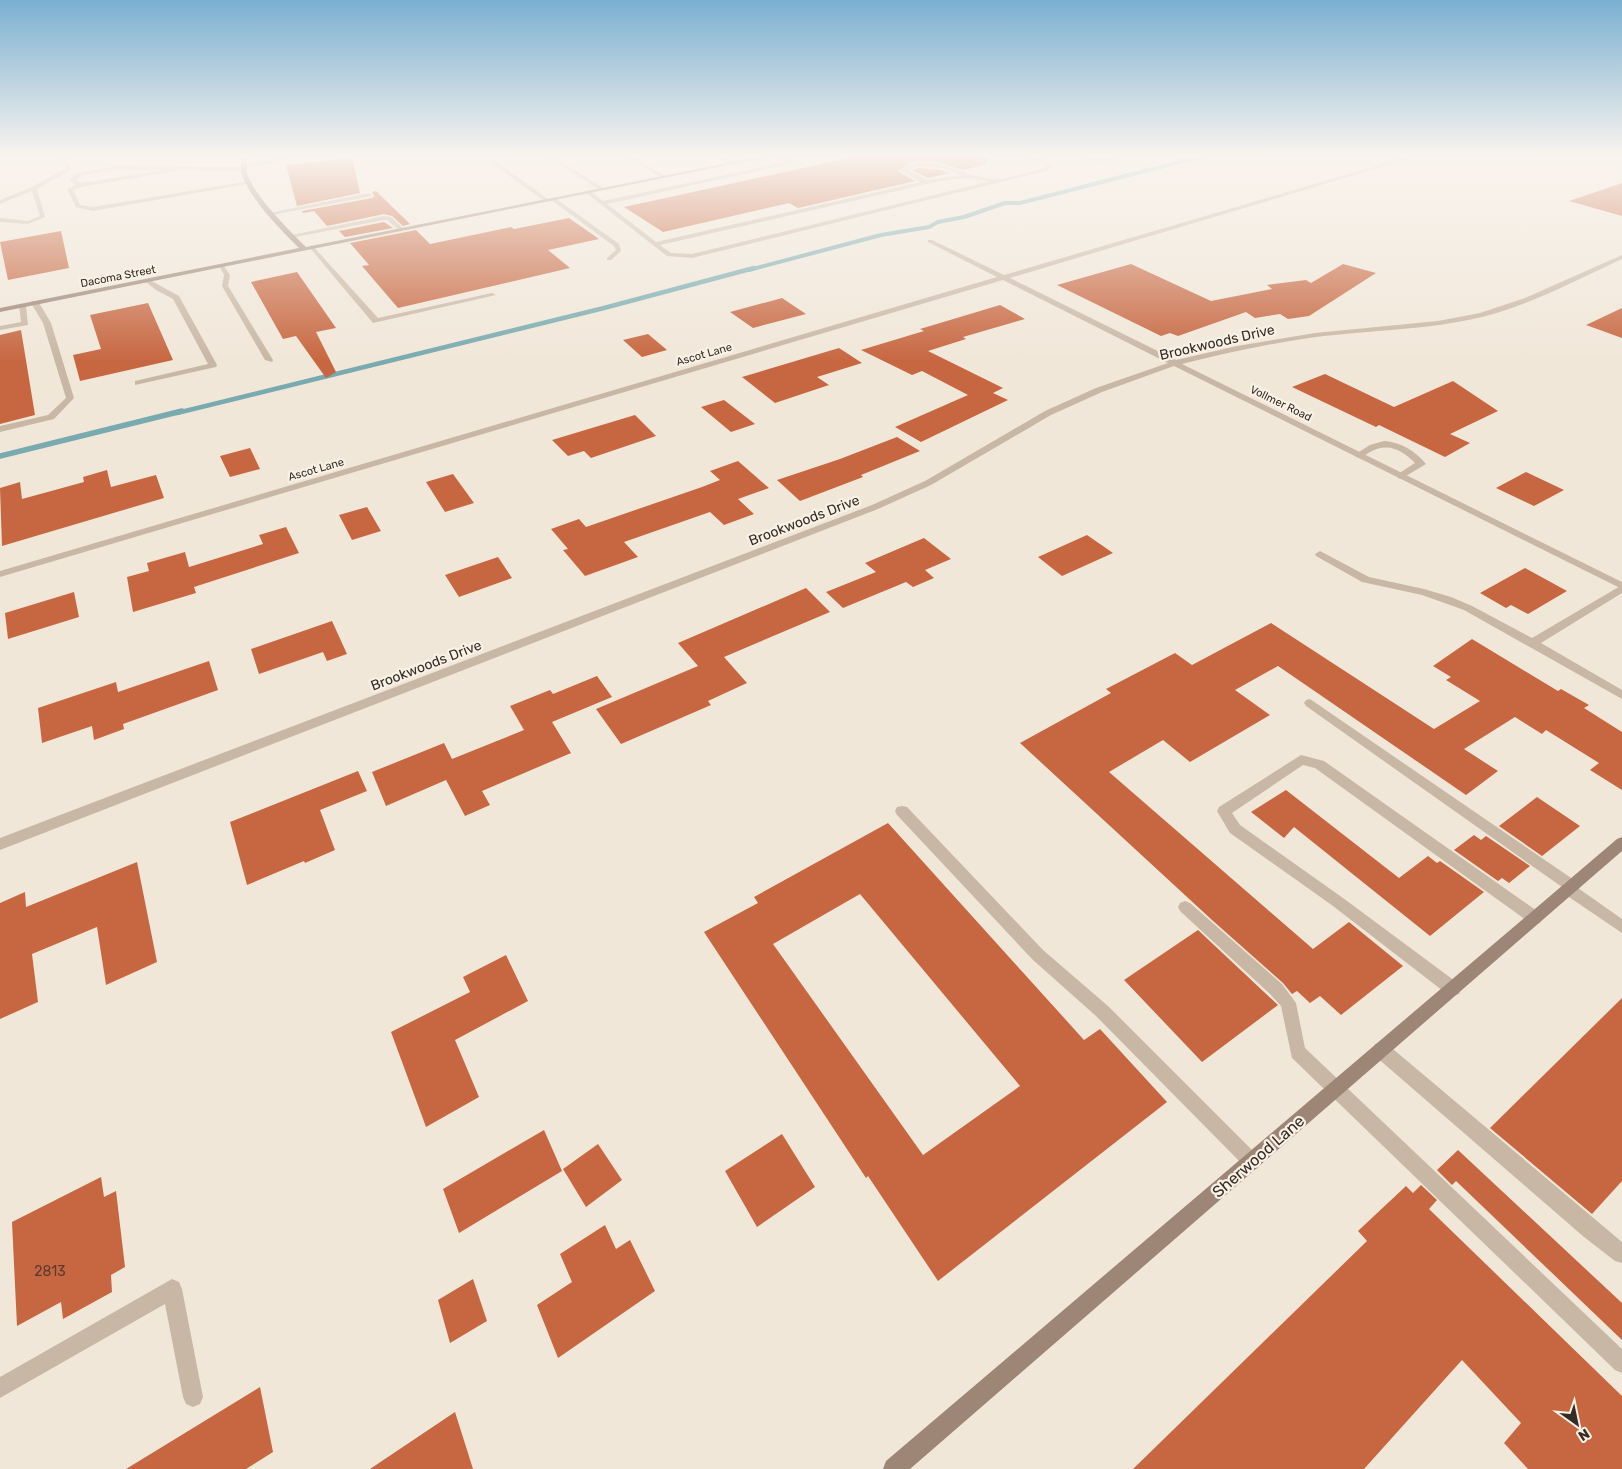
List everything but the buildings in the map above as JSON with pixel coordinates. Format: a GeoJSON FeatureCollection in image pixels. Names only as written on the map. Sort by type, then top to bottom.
{"type":"FeatureCollection","features":[{"type":"Feature","properties":{"kind":"main road"},"geometry":{"type":"LineString","coordinates":[[281,225],[290,236],[308,248]]}},
{"type":"Feature","properties":{"kind":"main road","name":"Dacoma Street"},"geometry":{"type":"LineString","coordinates":[[0,310],[423,225]]}},
{"type":"Feature","properties":{"kind":"main road","name":"Sherwood Lane"},"geometry":{"type":"LineString","coordinates":[[894,1469],[1622,843]]}},
{"type":"Feature","properties":{"kind":"street"},"geometry":{"type":"LineString","coordinates":[[290,236],[350,225]]}},
{"type":"Feature","properties":{"kind":"street"},"geometry":{"type":"LineString","coordinates":[[396,225],[401,229]]}},
{"type":"Feature","properties":{"kind":"street"},"geometry":{"type":"LineString","coordinates":[[589,225],[617,245],[619,250],[609,259]]}},
{"type":"Feature","properties":{"kind":"street"},"geometry":{"type":"LineString","coordinates":[[630,225],[669,255],[692,256],[821,225]]}},
{"type":"Feature","properties":{"kind":"street"},"geometry":{"type":"LineString","coordinates":[[655,244],[740,225]]}},
{"type":"Feature","properties":{"kind":"street","name":"Ascot Lane"},"geometry":{"type":"LineString","coordinates":[[0,574],[1184,225]]}},
{"type":"Feature","properties":{"kind":"street","name":"Vollmer Road"},"geometry":{"type":"LineString","coordinates":[[930,241],[1622,587]]}},
{"type":"Feature","properties":{"kind":"street"},"geometry":{"type":"LineString","coordinates":[[308,248],[376,321],[492,294]]}},
{"type":"Feature","properties":{"kind":"street","name":"Brookwoods Drive"},"geometry":{"type":"LineString","coordinates":[[0,844],[875,507],[928,483],[1048,413],[1099,390],[1175,363],[1236,348],[1315,335],[1438,323],[1481,316],[1528,300],[1622,257]]}},
{"type":"Feature","properties":{"kind":"street"},"geometry":{"type":"LineString","coordinates":[[221,266],[227,275],[224,286],[268,360]]}},
{"type":"Feature","properties":{"kind":"street"},"geometry":{"type":"LineString","coordinates":[[138,383],[213,365],[176,298],[158,289],[148,281]]}},
{"type":"Feature","properties":{"kind":"street"},"geometry":{"type":"LineString","coordinates":[[0,429],[51,417],[70,398],[47,323],[35,303]]}},
{"type":"Feature","properties":{"kind":"street"},"geometry":{"type":"LineString","coordinates":[[0,328],[25,323],[22,306]]}},
{"type":"Feature","properties":{"kind":"street"},"geometry":{"type":"LineString","coordinates":[[1359,455],[1378,445],[1396,445],[1414,455],[1421,464],[1401,476]]}},
{"type":"Feature","properties":{"kind":"street"},"geometry":{"type":"LineString","coordinates":[[1320,554],[1366,580],[1424,592],[1468,608],[1622,695]]}},
{"type":"Feature","properties":{"kind":"street"},"geometry":{"type":"LineString","coordinates":[[1532,643],[1622,587]]}},
{"type":"Feature","properties":{"kind":"street"},"geometry":{"type":"LineString","coordinates":[[1310,703],[1622,927]]}},
{"type":"Feature","properties":{"kind":"street"},"geometry":{"type":"LineString","coordinates":[[1453,989],[1338,902],[1235,829],[1224,811],[1301,760],[1319,764],[1535,918]]}},
{"type":"Feature","properties":{"kind":"street"},"geometry":{"type":"LineString","coordinates":[[902,811],[1038,955],[1102,1011],[1252,1162]]}},
{"type":"Feature","properties":{"kind":"street"},"geometry":{"type":"LineString","coordinates":[[1185,907],[1276,989],[1288,1003],[1298,1052],[1622,1363]]}},
{"type":"Feature","properties":{"kind":"street"},"geometry":{"type":"LineString","coordinates":[[1381,1050],[1583,1224],[1622,1254]]}},
{"type":"Feature","properties":{"kind":"street"},"geometry":{"type":"LineString","coordinates":[[0,1388],[172,1289],[193,1397]]}},
{"type":"Feature","properties":{"kind":"waterway"},"geometry":{"type":"LineString","coordinates":[[749,270],[881,235],[929,227],[933,225]]}},
{"type":"Feature","properties":{"kind":"waterway"},"geometry":{"type":"LineString","coordinates":[[177,413],[604,308],[754,268]]}},
{"type":"Feature","properties":{"kind":"waterway"},"geometry":{"type":"LineString","coordinates":[[0,456],[182,411]]}}]}
